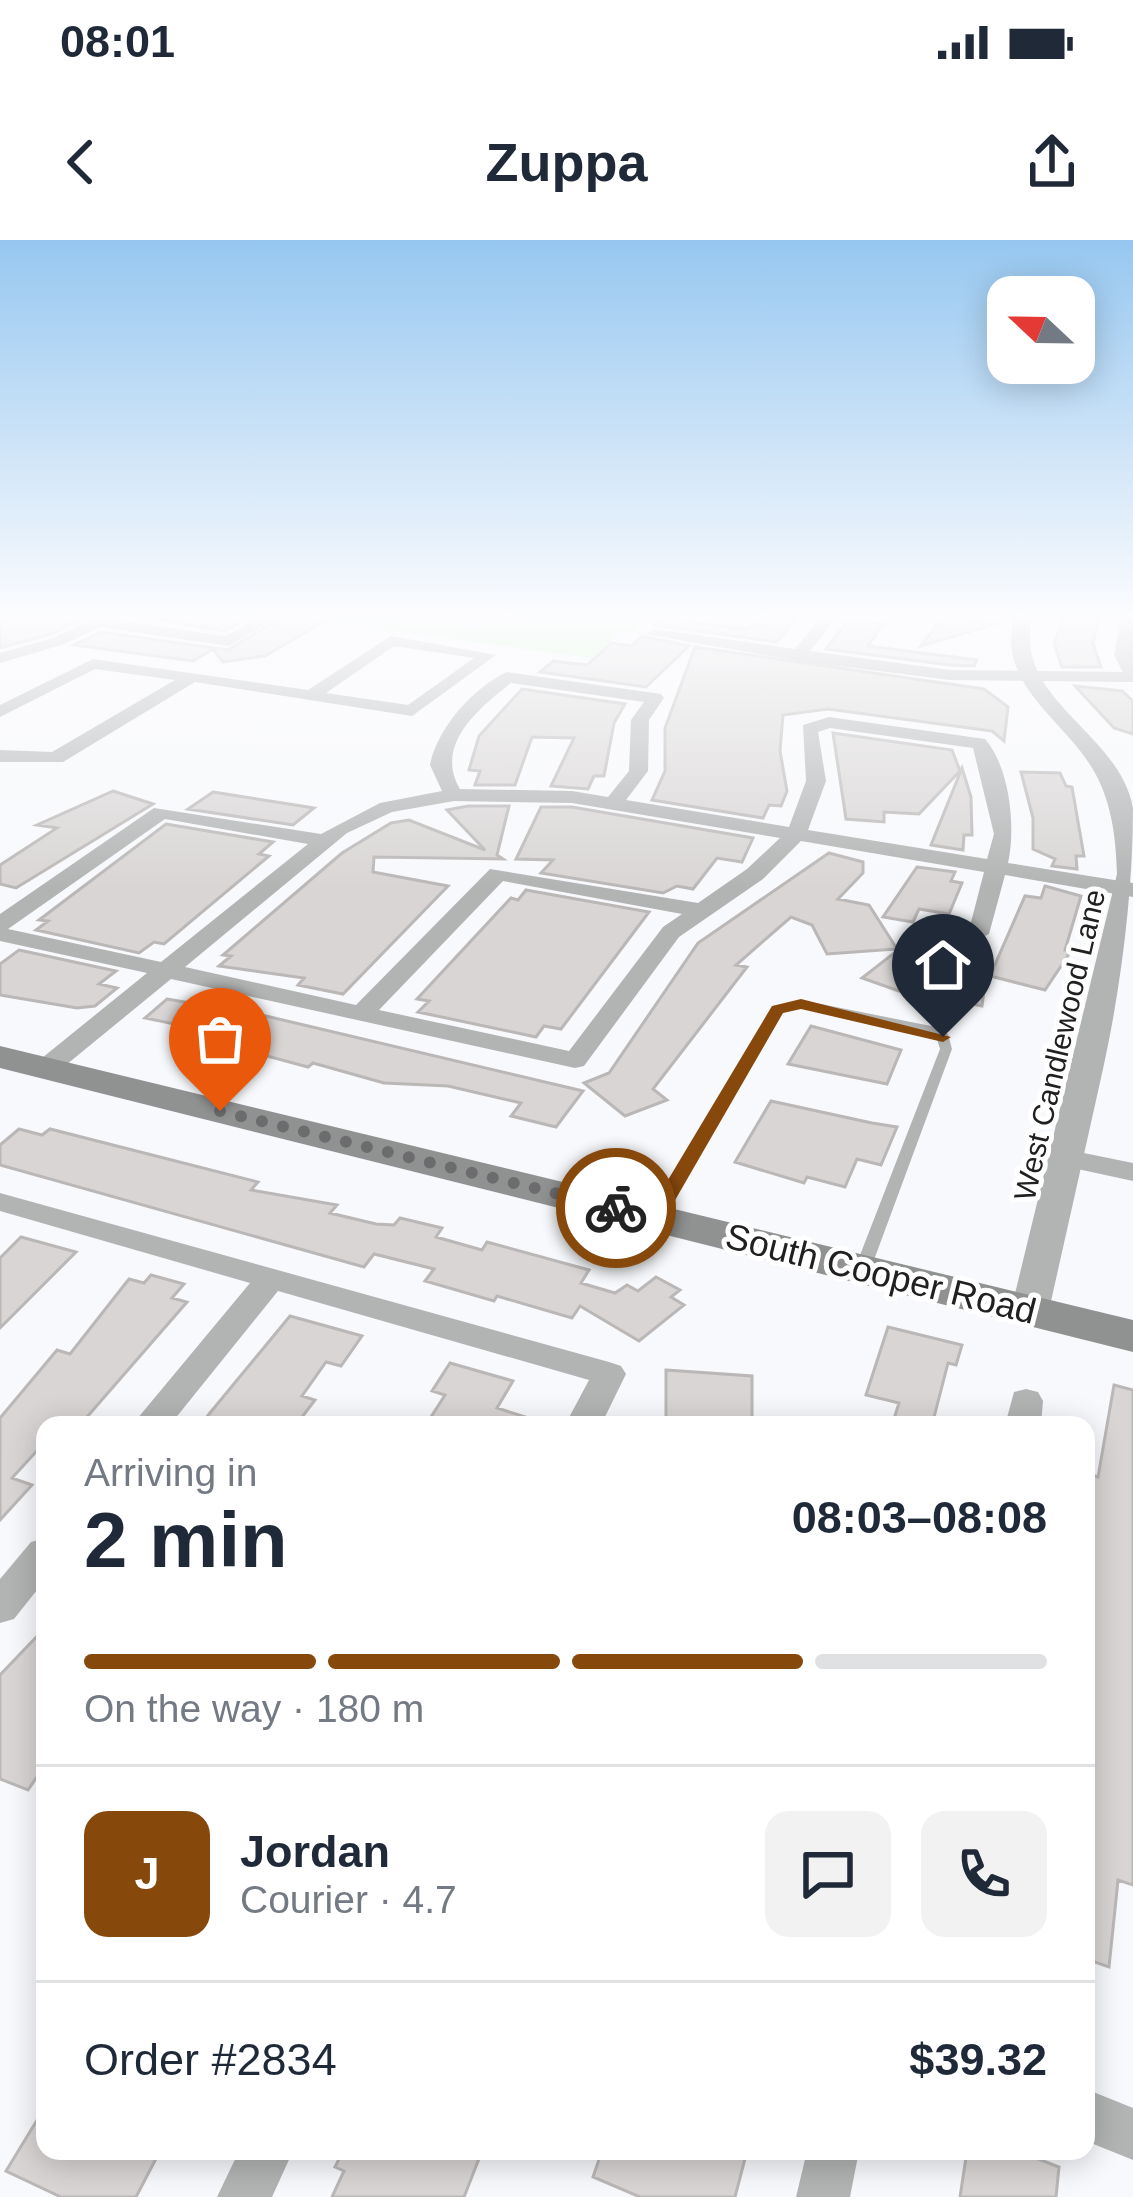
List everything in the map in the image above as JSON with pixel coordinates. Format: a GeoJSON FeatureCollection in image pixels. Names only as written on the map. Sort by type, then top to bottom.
{"type":"FeatureCollection","features":[{"type":"Feature","properties":{"kind":"main road","name":"South Cooper Road"},"geometry":{"type":"LineString","coordinates":[[0,1057],[1133,1336]]}},
{"type":"Feature","properties":{"kind":"street"},"geometry":{"type":"LineString","coordinates":[[0,756],[56,758],[144,705]]}},
{"type":"Feature","properties":{"kind":"street"},"geometry":{"type":"LineString","coordinates":[[389,705],[420,709],[425,705]]}},
{"type":"Feature","properties":{"kind":"street"},"geometry":{"type":"LineString","coordinates":[[454,795],[440,770],[441,755],[478,705]]}},
{"type":"Feature","properties":{"kind":"street"},"geometry":{"type":"LineString","coordinates":[[613,804],[638,771],[640,720],[650,705]]}},
{"type":"Feature","properties":{"kind":"street","name":"West Candlewood Lane"},"geometry":{"type":"LineString","coordinates":[[1030,1310],[1132,890],[1131,850],[1106,772],[1052,705]]}},
{"type":"Feature","properties":{"kind":"street"},"geometry":{"type":"LineString","coordinates":[[0,934],[575,1060],[671,932],[755,874],[796,834],[816,781],[808,748],[814,722],[979,743],[1004,834],[981,929],[951,946]]}},
{"type":"Feature","properties":{"kind":"street"},"geometry":{"type":"LineString","coordinates":[[46,1068],[324,841],[387,807],[454,795],[539,793],[1132,890]]}},
{"type":"Feature","properties":{"kind":"street"},"geometry":{"type":"LineString","coordinates":[[0,924],[161,812],[324,841]]}},
{"type":"Feature","properties":{"kind":"street"},"geometry":{"type":"LineString","coordinates":[[362,1013],[498,874],[698,910]]}},
{"type":"Feature","properties":{"kind":"street"},"geometry":{"type":"LineString","coordinates":[[1069,1159],[1133,1172]]}},
{"type":"Feature","properties":{"kind":"street"},"geometry":{"type":"LineString","coordinates":[[2,1205],[609,1374],[588,1416]]}},
{"type":"Feature","properties":{"kind":"street"},"geometry":{"type":"LineString","coordinates":[[157,1416],[271,1278]]}},
{"type":"Feature","properties":{"kind":"street"},"geometry":{"type":"LineString","coordinates":[[0,1607],[36,1563]]}},
{"type":"Feature","properties":{"kind":"street"},"geometry":{"type":"LineString","coordinates":[[1095,2119],[1133,2134]]}},
{"type":"Feature","properties":{"kind":"street"},"geometry":{"type":"LineString","coordinates":[[244,2197],[262,2160]]}},
{"type":"Feature","properties":{"kind":"street"},"geometry":{"type":"LineString","coordinates":[[823,2197],[831,2160]]}},
{"type":"Feature","properties":{"kind":"lane"},"geometry":{"type":"LineString","coordinates":[[656,1217],[777,1010],[801,1004],[927,1029],[943,1037],[946,1048],[863,1268]]}},
{"type":"Feature","properties":{"kind":"building"},"geometry":{"type":"Polygon","coordinates":[[[507,705],[624,705],[614,723],[604,776],[594,776],[588,789],[551,786],[574,738],[532,737],[515,785],[475,785],[480,771],[469,770],[479,736],[507,705]]]}},
{"type":"Feature","properties":{"kind":"building"},"geometry":{"type":"Polygon","coordinates":[[[673,705],[1008,707],[1004,741],[992,731],[828,709],[783,715],[780,751],[787,791],[781,806],[769,805],[763,818],[652,800],[665,771],[665,728],[673,705]]]}},
{"type":"Feature","properties":{"kind":"building"},"geometry":{"type":"Polygon","coordinates":[[[1093,705],[1133,705],[1133,734],[1114,728],[1093,705]]]}},
{"type":"Feature","properties":{"kind":"building"},"geometry":{"type":"Polygon","coordinates":[[[833,733],[952,750],[960,771],[919,814],[884,812],[884,822],[846,819],[833,733]]]}},
{"type":"Feature","properties":{"kind":"building"},"geometry":{"type":"Polygon","coordinates":[[[962,768],[971,797],[972,835],[964,835],[963,850],[931,845],[962,768]]]}},
{"type":"Feature","properties":{"kind":"building"},"geometry":{"type":"Polygon","coordinates":[[[1021,772],[1060,773],[1066,786],[1072,787],[1084,856],[1076,856],[1077,869],[1052,866],[1055,859],[1033,849],[1033,818],[1021,772]]]}},
{"type":"Feature","properties":{"kind":"building"},"geometry":{"type":"Polygon","coordinates":[[[113,791],[153,804],[16,888],[0,884],[0,865],[57,828],[37,825],[113,791]]]}},
{"type":"Feature","properties":{"kind":"building"},"geometry":{"type":"Polygon","coordinates":[[[213,792],[314,808],[293,825],[188,809],[213,792]]]}},
{"type":"Feature","properties":{"kind":"building"},"geometry":{"type":"Polygon","coordinates":[[[509,806],[497,855],[503,859],[374,857],[373,872],[448,886],[343,994],[298,985],[304,978],[219,966],[231,956],[223,955],[342,853],[391,823],[409,820],[485,850],[447,810],[509,806]]]}},
{"type":"Feature","properties":{"kind":"building"},"geometry":{"type":"Polygon","coordinates":[[[541,807],[572,807],[753,838],[742,862],[717,858],[693,889],[677,886],[663,893],[541,873],[553,860],[516,859],[541,807]]]}},
{"type":"Feature","properties":{"kind":"building"},"geometry":{"type":"Polygon","coordinates":[[[166,824],[273,842],[259,854],[269,856],[164,944],[154,942],[139,953],[36,930],[48,921],[39,920],[166,824]]]}},
{"type":"Feature","properties":{"kind":"building"},"geometry":{"type":"Polygon","coordinates":[[[829,853],[863,862],[863,873],[838,899],[869,905],[897,949],[827,954],[812,925],[791,917],[736,965],[747,967],[653,1089],[667,1100],[625,1116],[584,1083],[609,1073],[698,943],[829,853]]]}},
{"type":"Feature","properties":{"kind":"building"},"geometry":{"type":"Polygon","coordinates":[[[917,867],[955,872],[951,881],[962,883],[949,914],[919,909],[913,922],[883,917],[917,867]]]}},
{"type":"Feature","properties":{"kind":"building"},"geometry":{"type":"Polygon","coordinates":[[[1045,886],[1081,896],[1065,950],[1071,951],[1045,990],[990,976],[1025,896],[1041,898],[1045,886]]]}},
{"type":"Feature","properties":{"kind":"building"},"geometry":{"type":"Polygon","coordinates":[[[526,890],[649,912],[561,1029],[544,1026],[536,1037],[418,1012],[429,1001],[417,999],[511,898],[518,900],[526,890]]]}},
{"type":"Feature","properties":{"kind":"building"},"geometry":{"type":"Polygon","coordinates":[[[19,950],[116,971],[99,984],[117,988],[95,1006],[77,1008],[0,995],[0,964],[19,950]]]}},
{"type":"Feature","properties":{"kind":"building"},"geometry":{"type":"Polygon","coordinates":[[[898,950],[902,958],[929,967],[899,991],[862,978],[898,950]]]}},
{"type":"Feature","properties":{"kind":"building"},"geometry":{"type":"Polygon","coordinates":[[[943,970],[986,976],[982,1006],[938,997],[943,970]]]}},
{"type":"Feature","properties":{"kind":"building"},"geometry":{"type":"Polygon","coordinates":[[[167,999],[266,1016],[583,1091],[556,1127],[511,1116],[521,1103],[448,1086],[384,1083],[313,1063],[308,1067],[237,1048],[247,1039],[145,1018],[167,999]]]}},
{"type":"Feature","properties":{"kind":"building"},"geometry":{"type":"Polygon","coordinates":[[[811,1026],[901,1050],[887,1084],[788,1064],[811,1026]]]}},
{"type":"Feature","properties":{"kind":"building"},"geometry":{"type":"Polygon","coordinates":[[[771,1101],[897,1127],[881,1165],[857,1159],[845,1187],[807,1177],[804,1183],[735,1162],[771,1101]]]}},
{"type":"Feature","properties":{"kind":"building"},"geometry":{"type":"Polygon","coordinates":[[[19,1129],[42,1135],[50,1129],[258,1182],[251,1190],[337,1205],[330,1213],[376,1224],[394,1225],[400,1218],[442,1228],[436,1237],[482,1250],[487,1242],[589,1270],[581,1283],[615,1293],[627,1285],[638,1291],[656,1277],[680,1290],[671,1297],[684,1305],[639,1341],[580,1306],[572,1318],[497,1296],[494,1301],[425,1281],[434,1269],[374,1254],[364,1267],[0,1165],[0,1145],[19,1129]]]}},
{"type":"Feature","properties":{"kind":"building"},"geometry":{"type":"Polygon","coordinates":[[[21,1237],[76,1252],[0,1328],[0,1258],[21,1237]]]}},
{"type":"Feature","properties":{"kind":"building"},"geometry":{"type":"Polygon","coordinates":[[[151,1275],[184,1284],[172,1298],[187,1302],[88,1416],[36,1416],[36,1452],[12,1478],[32,1485],[0,1520],[0,1418],[57,1350],[70,1354],[129,1279],[144,1283],[151,1275]]]}},
{"type":"Feature","properties":{"kind":"building"},"geometry":{"type":"Polygon","coordinates":[[[290,1316],[362,1336],[341,1366],[326,1362],[302,1396],[315,1400],[303,1416],[207,1416],[290,1316]]]}},
{"type":"Feature","properties":{"kind":"building"},"geometry":{"type":"Polygon","coordinates":[[[888,1327],[962,1345],[956,1365],[948,1363],[934,1416],[895,1416],[899,1403],[866,1395],[888,1327]]]}},
{"type":"Feature","properties":{"kind":"building"},"geometry":{"type":"Polygon","coordinates":[[[450,1363],[513,1381],[497,1408],[522,1416],[432,1416],[445,1395],[432,1391],[450,1363]]]}},
{"type":"Feature","properties":{"kind":"building"},"geometry":{"type":"Polygon","coordinates":[[[666,1370],[752,1376],[752,1416],[666,1416],[666,1370]]]}},
{"type":"Feature","properties":{"kind":"building"},"geometry":{"type":"Polygon","coordinates":[[[1114,1385],[1133,1390],[1133,1885],[1118,1880],[1109,1967],[1095,1962],[1098,1477],[1114,1385]]]}},
{"type":"Feature","properties":{"kind":"building"},"geometry":{"type":"Polygon","coordinates":[[[36,1637],[36,1778],[28,1790],[0,1779],[0,1675],[36,1637]]]}},
{"type":"Feature","properties":{"kind":"building"},"geometry":{"type":"Polygon","coordinates":[[[36,2122],[36,2160],[155,2160],[136,2197],[61,2197],[6,2171],[36,2122]]]}},
{"type":"Feature","properties":{"kind":"building"},"geometry":{"type":"Polygon","coordinates":[[[338,2160],[478,2160],[464,2197],[332,2197],[344,2171],[335,2167],[338,2160]]]}},
{"type":"Feature","properties":{"kind":"building"},"geometry":{"type":"Polygon","coordinates":[[[599,2160],[745,2160],[735,2197],[640,2197],[593,2177],[599,2160]]]}},
{"type":"Feature","properties":{"kind":"building"},"geometry":{"type":"Polygon","coordinates":[[[966,2160],[1041,2160],[1059,2167],[1056,2197],[960,2197],[966,2160]]]}},
{"type":"Feature","properties":{"kind":"way so far"},"geometry":{"type":"LineString","coordinates":[[220,1111],[616,1208]]}},
{"type":"Feature","properties":{"kind":"route"},"geometry":{"type":"LineString","coordinates":[[616,1208],[656,1217],[777,1010],[801,1004],[927,1029],[943,1037]]}}]}
